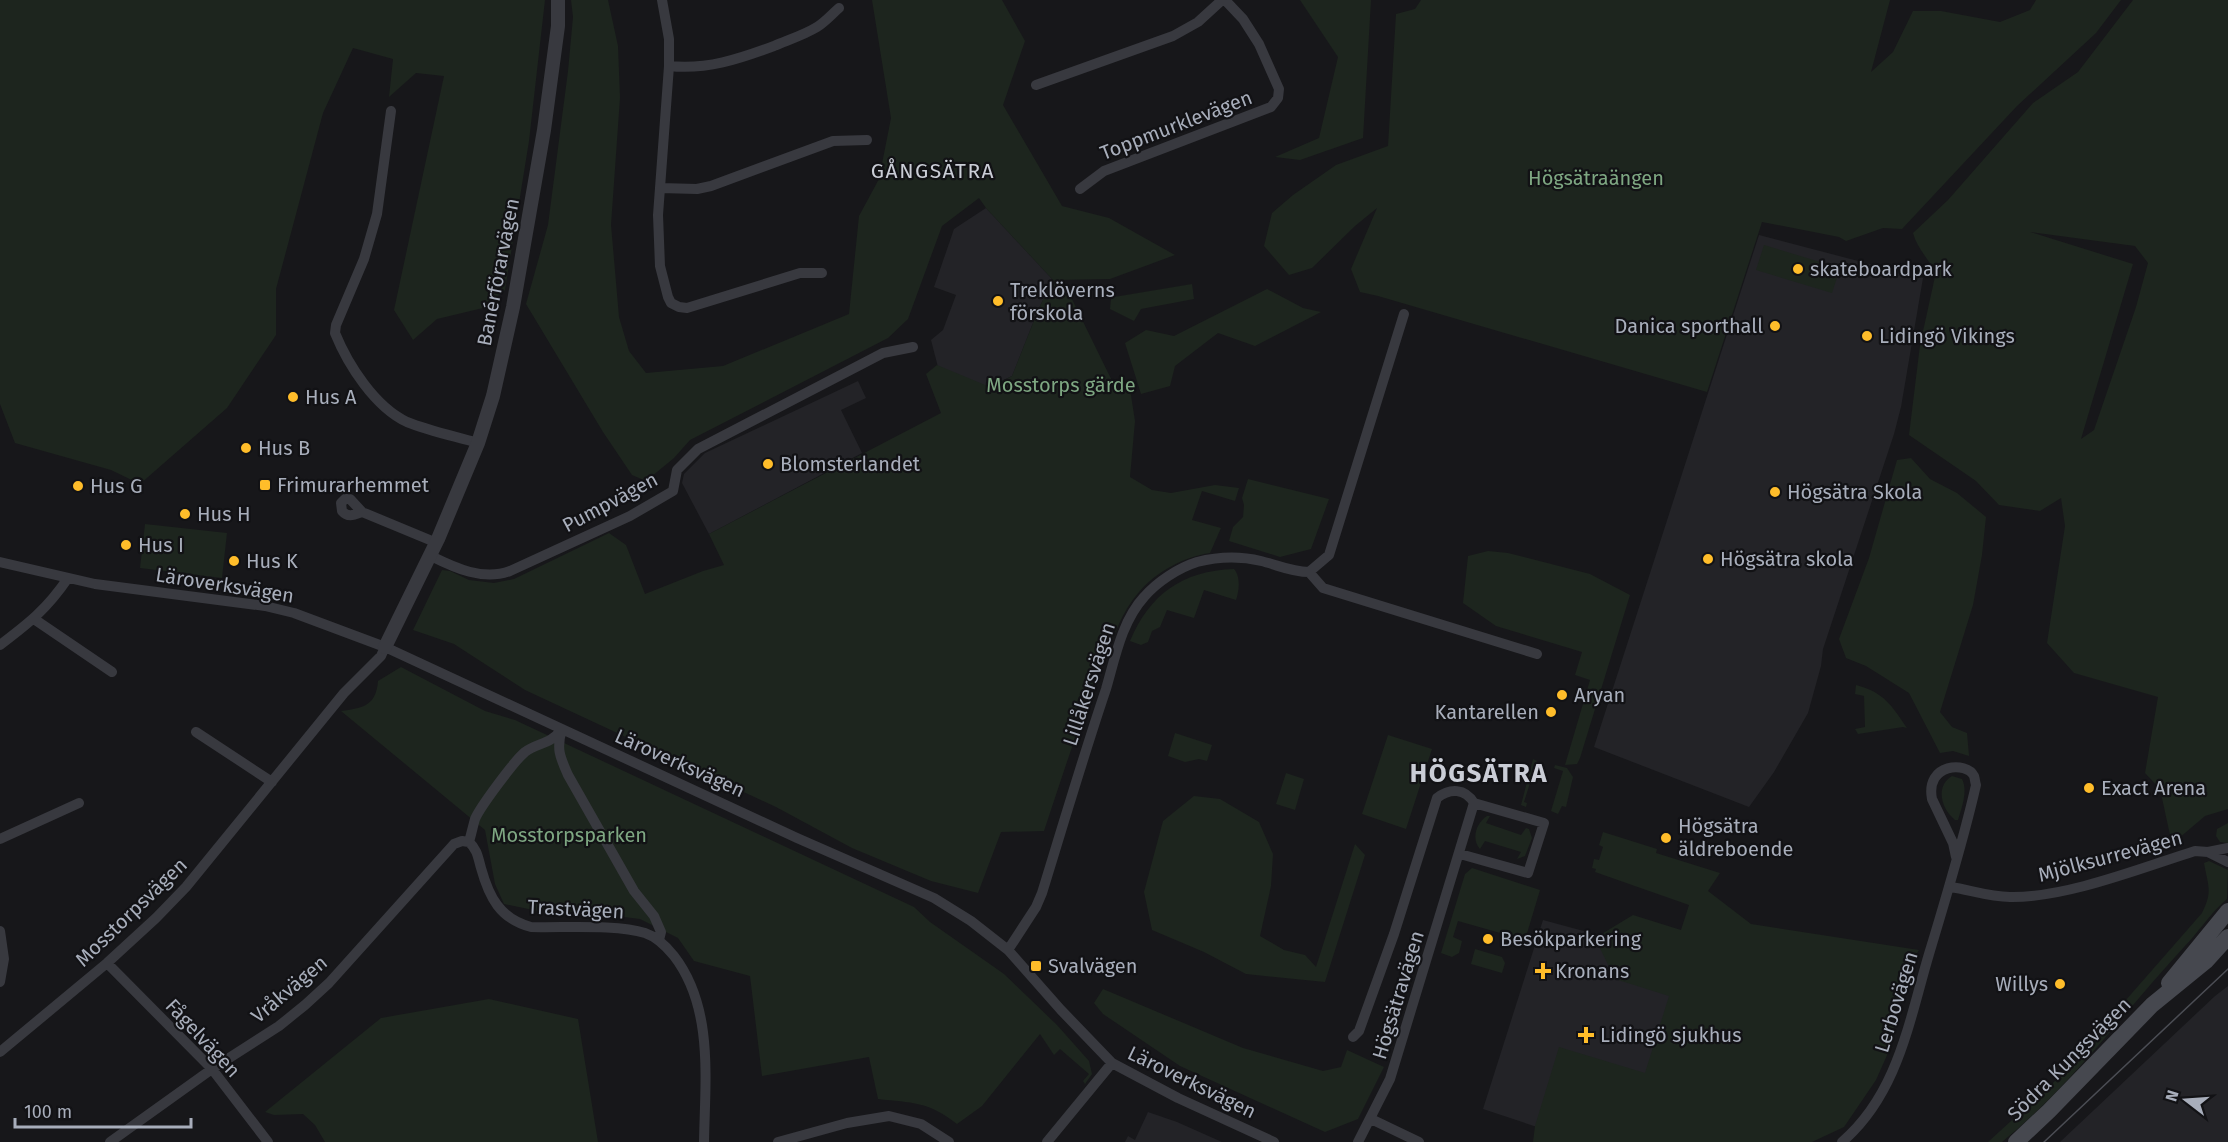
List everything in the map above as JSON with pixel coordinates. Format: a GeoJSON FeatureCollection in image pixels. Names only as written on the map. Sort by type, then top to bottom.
{"type":"FeatureCollection","features":[{"type":"Feature","properties":{"kind":"main road","name":"Södra Kungsvägen"},"geometry":{"type":"LineString","coordinates":[[2016,1142],[2152,1005],[2228,911]]}},
{"type":"Feature","properties":{"kind":"main road","name":"Södra Kungsvägen"},"geometry":{"type":"LineString","coordinates":[[2152,1005],[2206,961],[2228,937]]}},
{"type":"Feature","properties":{"kind":"street","name":"Banérförarvägen"},"geometry":{"type":"LineString","coordinates":[[385,647],[434,549],[478,443],[493,396],[522,261],[544,130],[557,33],[558,0]]}},
{"type":"Feature","properties":{"kind":"street"},"geometry":{"type":"LineString","coordinates":[[662,0],[669,39],[669,66],[658,215],[660,266],[668,297],[675,306],[687,308],[732,296],[800,273],[822,273]]}},
{"type":"Feature","properties":{"kind":"street"},"geometry":{"type":"LineString","coordinates":[[1036,85],[1173,36],[1198,22],[1223,0]]}},
{"type":"Feature","properties":{"kind":"street","name":"Toppmurklevägen"},"geometry":{"type":"LineString","coordinates":[[1080,189],[1104,171],[1272,107],[1279,88],[1259,44],[1243,19],[1223,0]]}},
{"type":"Feature","properties":{"kind":"street"},"geometry":{"type":"LineString","coordinates":[[669,66],[689,68],[735,60],[817,27],[838,8]]}},
{"type":"Feature","properties":{"kind":"street"},"geometry":{"type":"LineString","coordinates":[[391,111],[377,214],[364,259],[336,325],[335,333],[367,390],[388,409],[407,422],[478,443]]}},
{"type":"Feature","properties":{"kind":"street"},"geometry":{"type":"LineString","coordinates":[[660,188],[697,189],[711,186],[833,141],[867,140]]}},
{"type":"Feature","properties":{"kind":"street"},"geometry":{"type":"LineString","coordinates":[[1404,314],[1329,555],[1309,572],[1323,588],[1538,654]]}},
{"type":"Feature","properties":{"kind":"street","name":"Pumpvägen"},"geometry":{"type":"LineString","coordinates":[[434,549],[465,571],[494,576],[510,572],[630,516],[673,491],[677,470],[698,449],[883,353],[913,347]]}},
{"type":"Feature","properties":{"kind":"street"},"geometry":{"type":"LineString","coordinates":[[362,512],[434,549]]}},
{"type":"Feature","properties":{"kind":"street","name":"Lillåkersvägen"},"geometry":{"type":"LineString","coordinates":[[1008,950],[1036,907],[1042,893],[1123,634],[1130,618],[1144,597],[1177,571],[1196,563],[1220,558],[1259,561],[1293,572],[1309,572]]}},
{"type":"Feature","properties":{"kind":"street","name":"Läroverksvägen"},"geometry":{"type":"LineString","coordinates":[[0,561],[68,578],[135,590],[264,606],[294,613],[385,647],[934,898],[971,921],[1008,950],[1112,1063],[1178,1098],[1274,1142]]}},
{"type":"Feature","properties":{"kind":"street"},"geometry":{"type":"LineString","coordinates":[[0,645],[34,619],[53,600],[68,578]]}},
{"type":"Feature","properties":{"kind":"street"},"geometry":{"type":"LineString","coordinates":[[34,619],[112,672]]}},
{"type":"Feature","properties":{"kind":"street","name":"Mosstorpsvägen"},"geometry":{"type":"LineString","coordinates":[[0,1052],[107,963],[186,887],[344,693],[381,657],[385,647]]}},
{"type":"Feature","properties":{"kind":"street"},"geometry":{"type":"LineString","coordinates":[[469,842],[476,818],[482,808],[518,761],[526,752],[554,740],[562,729]]}},
{"type":"Feature","properties":{"kind":"street"},"geometry":{"type":"LineString","coordinates":[[562,729],[557,744],[568,776],[634,891],[654,916],[661,932],[659,940]]}},
{"type":"Feature","properties":{"kind":"street"},"geometry":{"type":"LineString","coordinates":[[196,732],[272,782]]}},
{"type":"Feature","properties":{"kind":"street","name":"Lerbovägen"},"geometry":{"type":"LineString","coordinates":[[1842,1142],[1858,1127],[1886,1088],[1909,1031],[1976,785],[1974,775],[1970,771],[1952,767],[1937,773],[1932,780],[1930,792],[1953,843],[1956,858]]}},
{"type":"Feature","properties":{"kind":"street","name":"Högsätravägen"},"geometry":{"type":"LineString","coordinates":[[1353,1037],[1359,1031],[1394,934],[1437,798],[1444,792],[1460,791],[1470,795],[1474,803],[1460,854],[1390,1079],[1358,1142]]}},
{"type":"Feature","properties":{"kind":"street"},"geometry":{"type":"LineString","coordinates":[[0,839],[79,803]]}},
{"type":"Feature","properties":{"kind":"street","name":"Högsätravägen"},"geometry":{"type":"LineString","coordinates":[[1460,854],[1528,873],[1544,823],[1474,803]]}},
{"type":"Feature","properties":{"kind":"street","name":"Trastvägen"},"geometry":{"type":"LineString","coordinates":[[469,842],[476,848],[494,903],[502,913],[518,924],[531,927],[629,929],[659,940],[681,965],[692,985],[699,1005],[705,1060],[704,1142]]}},
{"type":"Feature","properties":{"kind":"street","name":"Vråkvägen"},"geometry":{"type":"LineString","coordinates":[[110,1142],[212,1069],[279,1026],[305,1005],[329,983],[454,844],[469,842]]}},
{"type":"Feature","properties":{"kind":"street","name":"Mjölksurrevägen"},"geometry":{"type":"LineString","coordinates":[[1950,887],[2008,897],[2030,896],[2105,879],[2195,851],[2208,852],[2228,848]]}},
{"type":"Feature","properties":{"kind":"street","name":"Mjölksurrevägen"},"geometry":{"type":"LineString","coordinates":[[2208,852],[2228,862]]}},
{"type":"Feature","properties":{"kind":"street"},"geometry":{"type":"LineString","coordinates":[[0,931],[4,959],[0,982]]}},
{"type":"Feature","properties":{"kind":"street","name":"Fågelvägen"},"geometry":{"type":"LineString","coordinates":[[107,963],[212,1069],[268,1142]]}},
{"type":"Feature","properties":{"kind":"street"},"geometry":{"type":"LineString","coordinates":[[1047,1142],[1112,1063]]}},
{"type":"Feature","properties":{"kind":"street"},"geometry":{"type":"LineString","coordinates":[[778,1142],[847,1123],[889,1116],[921,1124],[949,1142]]}},
{"type":"Feature","properties":{"kind":"street"},"geometry":{"type":"LineString","coordinates":[[1371,1119],[1419,1142]]}},
{"type":"Feature","properties":{"kind":"shaded area","name":"Treklöverns förskola"},"geometry":{"type":"Polygon","coordinates":[[[986,208],[1053,280],[1039,308],[1012,376],[990,387],[939,371],[931,340],[943,330],[956,295],[934,287],[954,229],[986,208]]]}},
{"type":"Feature","properties":{"kind":"shaded area","name":"Högsätra Skola"},"geometry":{"type":"Polygon","coordinates":[[[1759,235],[1923,278],[1901,407],[1894,434],[1823,649],[1821,666],[1808,713],[1774,772],[1749,807],[1594,747],[1759,235]]]}},
{"type":"Feature","properties":{"kind":"shaded area","name":"Blomsterlandet"},"geometry":{"type":"Polygon","coordinates":[[[858,381],[866,398],[841,410],[862,453],[709,534],[682,483],[684,474],[705,453],[858,381]]]}},
{"type":"Feature","properties":{"kind":"shaded area","name":"Lidingö sjukhus"},"geometry":{"type":"Polygon","coordinates":[[[1543,920],[1602,936],[1678,990],[1651,1081],[1540,1128],[1483,1109],[1543,920]]]}},
{"type":"Feature","properties":{"kind":"shaded area"},"geometry":{"type":"Polygon","coordinates":[[[2228,986],[2228,1142],[2060,1142],[2215,996],[2228,986]]]}},
{"type":"Feature","properties":{"kind":"shaded area"},"geometry":{"type":"Polygon","coordinates":[[[1148,1112],[1222,1142],[1125,1142],[1128,1136],[1135,1140],[1148,1112]]]}},
{"type":"Feature","properties":{"kind":"green space"},"geometry":{"type":"Polygon","coordinates":[[[0,0],[545,0],[529,141],[505,290],[483,308],[437,319],[413,340],[394,310],[444,76],[416,73],[389,97],[393,59],[353,48],[323,113],[276,289],[276,335],[227,408],[140,484],[111,470],[15,443],[0,404],[0,0]]]}},
{"type":"Feature","properties":{"kind":"green space","name":"Mosstorps gärde"},"geometry":{"type":"Polygon","coordinates":[[[571,0],[608,0],[618,46],[620,98],[611,225],[619,317],[629,351],[646,373],[723,366],[849,314],[859,216],[879,179],[891,118],[872,0],[1002,0],[1025,41],[1003,105],[1062,206],[1109,218],[1175,255],[1110,279],[1054,280],[1068,291],[1117,391],[1130,389],[1135,421],[1130,477],[1152,490],[1171,493],[1215,485],[1239,488],[1235,501],[1202,491],[1192,520],[1221,528],[1210,553],[1181,562],[1163,571],[1146,584],[1133,599],[1118,625],[1096,682],[1044,831],[1001,832],[978,893],[931,881],[852,848],[776,807],[525,690],[454,644],[413,630],[442,570],[450,571],[469,580],[494,583],[514,579],[609,533],[626,545],[645,594],[724,565],[709,534],[941,413],[926,374],[937,365],[990,387],[1012,376],[1039,308],[1053,280],[979,198],[942,226],[908,319],[888,338],[690,440],[674,458],[646,481],[632,475],[603,432],[526,304],[548,225],[568,71],[573,17],[571,0]]]}},
{"type":"Feature","properties":{"kind":"green space"},"geometry":{"type":"Polygon","coordinates":[[[1300,0],[1371,0],[1363,138],[1300,160],[1275,157],[1319,138],[1338,57],[1300,0]]]}},
{"type":"Feature","properties":{"kind":"green space","name":"Högsätraängen"},"geometry":{"type":"Polygon","coordinates":[[[1421,0],[1890,0],[1871,72],[1893,52],[1913,11],[1941,11],[2000,22],[2030,10],[2036,0],[2121,0],[2096,33],[2017,106],[1902,229],[1883,228],[1846,241],[1839,237],[1762,222],[1707,392],[1360,292],[1351,269],[1377,208],[1312,268],[1289,275],[1264,246],[1272,213],[1293,195],[1336,165],[1388,146],[1396,14],[1415,9],[1421,0]]]}},
{"type":"Feature","properties":{"kind":"green space"},"geometry":{"type":"Polygon","coordinates":[[[2133,0],[2228,0],[2228,809],[2205,816],[2172,844],[2160,789],[2145,773],[2158,697],[2074,673],[2047,643],[2065,526],[2061,498],[2040,511],[1999,505],[1976,481],[1909,435],[1920,345],[1936,272],[1920,249],[1913,233],[1948,200],[2033,103],[2078,72],[2133,0]],[[2030,232],[2133,264],[2081,439],[2094,430],[2136,307],[2148,263],[2135,246],[2030,232]]]}},
{"type":"Feature","properties":{"kind":"green space","name":"skateboardpark"},"geometry":{"type":"Polygon","coordinates":[[[1764,245],[1840,268],[1832,293],[1756,270],[1764,245]]]}},
{"type":"Feature","properties":{"kind":"green space"},"geometry":{"type":"Polygon","coordinates":[[[1192,284],[1194,299],[1141,309],[1134,321],[1110,309],[1111,299],[1114,297],[1192,284]]]}},
{"type":"Feature","properties":{"kind":"green space"},"geometry":{"type":"Polygon","coordinates":[[[1267,289],[1303,308],[1321,312],[1255,346],[1218,333],[1175,366],[1170,386],[1141,394],[1125,343],[1146,330],[1174,336],[1267,289]]]}},
{"type":"Feature","properties":{"kind":"green space"},"geometry":{"type":"Polygon","coordinates":[[[1911,458],[1930,479],[1957,493],[1986,517],[1973,605],[1940,712],[1952,727],[1967,733],[1969,756],[1953,751],[1940,753],[1909,693],[1866,666],[1846,658],[1839,639],[1869,558],[1897,460],[1911,458]]]}},
{"type":"Feature","properties":{"kind":"green space"},"geometry":{"type":"Polygon","coordinates":[[[1248,479],[1329,499],[1311,549],[1280,557],[1229,541],[1233,527],[1243,517],[1242,498],[1248,479]]]}},
{"type":"Feature","properties":{"kind":"green space"},"geometry":{"type":"Polygon","coordinates":[[[145,524],[227,533],[222,578],[140,568],[145,524]]]}},
{"type":"Feature","properties":{"kind":"green space"},"geometry":{"type":"Polygon","coordinates":[[[1488,551],[1508,553],[1590,574],[1630,595],[1577,764],[1565,765],[1590,680],[1575,675],[1582,652],[1496,626],[1463,603],[1468,556],[1488,551]]]}},
{"type":"Feature","properties":{"kind":"green space"},"geometry":{"type":"Polygon","coordinates":[[[1234,569],[1239,588],[1236,600],[1204,590],[1194,618],[1167,610],[1160,627],[1152,631],[1148,642],[1141,645],[1130,641],[1147,610],[1170,588],[1199,574],[1234,569]]]}},
{"type":"Feature","properties":{"kind":"green space","name":"Mosstorpsparken"},"geometry":{"type":"Polygon","coordinates":[[[401,667],[485,711],[515,720],[914,907],[930,922],[1004,974],[1057,1025],[1089,1061],[1092,1074],[1085,1084],[1083,1081],[1089,1074],[1060,1049],[1054,1055],[1040,1034],[982,1106],[957,1124],[947,1116],[919,1104],[878,1099],[869,1057],[762,1076],[750,976],[694,961],[678,938],[640,919],[600,914],[562,916],[504,904],[495,884],[485,830],[341,711],[356,709],[367,704],[374,696],[378,681],[401,667]]]}},
{"type":"Feature","properties":{"kind":"green space"},"geometry":{"type":"Polygon","coordinates":[[[1856,685],[1874,692],[1886,701],[1907,728],[1858,734],[1855,729],[1865,727],[1864,696],[1855,694],[1856,685]]]}},
{"type":"Feature","properties":{"kind":"green space"},"geometry":{"type":"Polygon","coordinates":[[[1175,733],[1212,745],[1207,761],[1199,759],[1185,762],[1168,756],[1175,733]]]}},
{"type":"Feature","properties":{"kind":"green space"},"geometry":{"type":"Polygon","coordinates":[[[1388,735],[1432,749],[1406,829],[1362,814],[1388,735]]]}},
{"type":"Feature","properties":{"kind":"green space"},"geometry":{"type":"Polygon","coordinates":[[[1533,759],[1537,761],[1524,802],[1527,803],[1526,807],[1521,805],[1533,759]]]}},
{"type":"Feature","properties":{"kind":"green space"},"geometry":{"type":"Polygon","coordinates":[[[1555,765],[1567,768],[1573,777],[1566,807],[1562,806],[1558,814],[1551,811],[1563,771],[1554,768],[1555,765]]]}},
{"type":"Feature","properties":{"kind":"green space"},"geometry":{"type":"Polygon","coordinates":[[[1286,773],[1304,779],[1295,810],[1276,804],[1286,773]]]}},
{"type":"Feature","properties":{"kind":"green space"},"geometry":{"type":"Polygon","coordinates":[[[1952,776],[1962,779],[1964,784],[1964,799],[1958,820],[1955,820],[1946,810],[1942,798],[1943,786],[1952,776]]]}},
{"type":"Feature","properties":{"kind":"green space"},"geometry":{"type":"Polygon","coordinates":[[[1194,796],[1220,799],[1259,822],[1273,854],[1271,886],[1260,936],[1284,950],[1305,955],[1316,967],[1355,844],[1365,855],[1325,982],[1246,974],[1204,952],[1152,930],[1144,892],[1163,821],[1194,796]]]}},
{"type":"Feature","properties":{"kind":"green space"},"geometry":{"type":"Polygon","coordinates":[[[1487,816],[1490,816],[1486,823],[1521,835],[1526,828],[1529,829],[1532,838],[1525,856],[1517,859],[1521,852],[1485,841],[1480,849],[1476,841],[1476,831],[1487,816]]]}},
{"type":"Feature","properties":{"kind":"green space"},"geometry":{"type":"Polygon","coordinates":[[[2228,823],[2228,843],[2220,842],[2216,836],[2217,829],[2228,823]]]}},
{"type":"Feature","properties":{"kind":"green space"},"geometry":{"type":"Polygon","coordinates":[[[1603,832],[1657,849],[1656,853],[1720,873],[1708,891],[1751,924],[1919,950],[1905,972],[1896,1000],[1892,1044],[1876,1080],[1844,1127],[1812,1142],[1533,1142],[1535,1126],[1559,1047],[1645,1073],[1669,996],[1615,979],[1595,938],[1633,915],[1681,930],[1689,905],[1595,872],[1596,869],[1592,868],[1594,859],[1599,860],[1603,847],[1599,845],[1603,832]]]}},
{"type":"Feature","properties":{"kind":"green space"},"geometry":{"type":"Polygon","coordinates":[[[2209,861],[2228,870],[2227,899],[2051,1097],[2002,1142],[1988,1142],[2055,1081],[2202,913],[2209,894],[2204,863],[2209,861]]]}},
{"type":"Feature","properties":{"kind":"green space"},"geometry":{"type":"Polygon","coordinates":[[[1472,868],[1540,890],[1525,940],[1458,921],[1453,937],[1462,941],[1459,953],[1452,957],[1441,953],[1465,874],[1472,868]]]}},
{"type":"Feature","properties":{"kind":"green space"},"geometry":{"type":"Polygon","coordinates":[[[1475,949],[1502,957],[1505,963],[1502,973],[1471,964],[1475,949]]]}},
{"type":"Feature","properties":{"kind":"green space"},"geometry":{"type":"Polygon","coordinates":[[[1103,989],[1243,1048],[1323,1071],[1341,1067],[1347,1050],[1384,1067],[1358,1119],[1325,1132],[1180,1066],[1103,1014],[1094,1003],[1103,989]]]}},
{"type":"Feature","properties":{"kind":"green space"},"geometry":{"type":"Polygon","coordinates":[[[489,999],[578,1019],[598,1142],[325,1142],[315,1125],[303,1114],[274,1115],[265,1112],[381,1018],[489,999]]]}},
{"type":"Feature","properties":{"kind":"tram line"},"geometry":{"type":"LineString","coordinates":[[2044,1142],[2228,969]]}},
{"type":"Feature","properties":{"kind":"place","name":"skateboardpark"},"geometry":{"type":"Point","coordinates":[1798,269]}},
{"type":"Feature","properties":{"kind":"place","name":"Treklöverns förskola"},"geometry":{"type":"Point","coordinates":[998,301]}},
{"type":"Feature","properties":{"kind":"place","name":"Danica sporthall"},"geometry":{"type":"Point","coordinates":[1775,326]}},
{"type":"Feature","properties":{"kind":"place","name":"Lidingö Vikings"},"geometry":{"type":"Point","coordinates":[1867,336]}},
{"type":"Feature","properties":{"kind":"place","name":"Hus A"},"geometry":{"type":"Point","coordinates":[293,397]}},
{"type":"Feature","properties":{"kind":"place","name":"Hus B"},"geometry":{"type":"Point","coordinates":[246,448]}},
{"type":"Feature","properties":{"kind":"place","name":"Blomsterlandet"},"geometry":{"type":"Point","coordinates":[768,464]}},
{"type":"Feature","properties":{"kind":"place","name":"Frimurarhemmet"},"geometry":{"type":"Point","coordinates":[265,485]}},
{"type":"Feature","properties":{"kind":"place","name":"Hus G"},"geometry":{"type":"Point","coordinates":[78,486]}},
{"type":"Feature","properties":{"kind":"place","name":"Högsätra Skola"},"geometry":{"type":"Point","coordinates":[1775,492]}},
{"type":"Feature","properties":{"kind":"place","name":"Hus H"},"geometry":{"type":"Point","coordinates":[185,514]}},
{"type":"Feature","properties":{"kind":"place","name":"Hus I"},"geometry":{"type":"Point","coordinates":[126,545]}},
{"type":"Feature","properties":{"kind":"place","name":"Högsätra skola"},"geometry":{"type":"Point","coordinates":[1708,559]}},
{"type":"Feature","properties":{"kind":"place","name":"Hus K"},"geometry":{"type":"Point","coordinates":[234,561]}},
{"type":"Feature","properties":{"kind":"place","name":"Aryan"},"geometry":{"type":"Point","coordinates":[1562,695]}},
{"type":"Feature","properties":{"kind":"place","name":"Kantarellen"},"geometry":{"type":"Point","coordinates":[1551,712]}},
{"type":"Feature","properties":{"kind":"place","name":"Exact Arena"},"geometry":{"type":"Point","coordinates":[2089,788]}},
{"type":"Feature","properties":{"kind":"place","name":"Högsätra äldreboende"},"geometry":{"type":"Point","coordinates":[1666,838]}},
{"type":"Feature","properties":{"kind":"place","name":"Besökparkering"},"geometry":{"type":"Point","coordinates":[1488,939]}},
{"type":"Feature","properties":{"kind":"place","name":"Svalvägen"},"geometry":{"type":"Point","coordinates":[1036,966]}},
{"type":"Feature","properties":{"kind":"place","name":"Kronans"},"geometry":{"type":"Point","coordinates":[1543,971]}},
{"type":"Feature","properties":{"kind":"place","name":"Willys"},"geometry":{"type":"Point","coordinates":[2060,984]}},
{"type":"Feature","properties":{"kind":"place","name":"Lidingö sjukhus"},"geometry":{"type":"Point","coordinates":[1586,1035]}},
{"type":"Feature","properties":{"kind":"district","name":"GÅNGSÄTRA"},"geometry":{"type":"Point","coordinates":[933,171]}},
{"type":"Feature","properties":{"kind":"district","name":"HÖGSÄTRA"},"geometry":{"type":"Point","coordinates":[1479,773]}}]}
